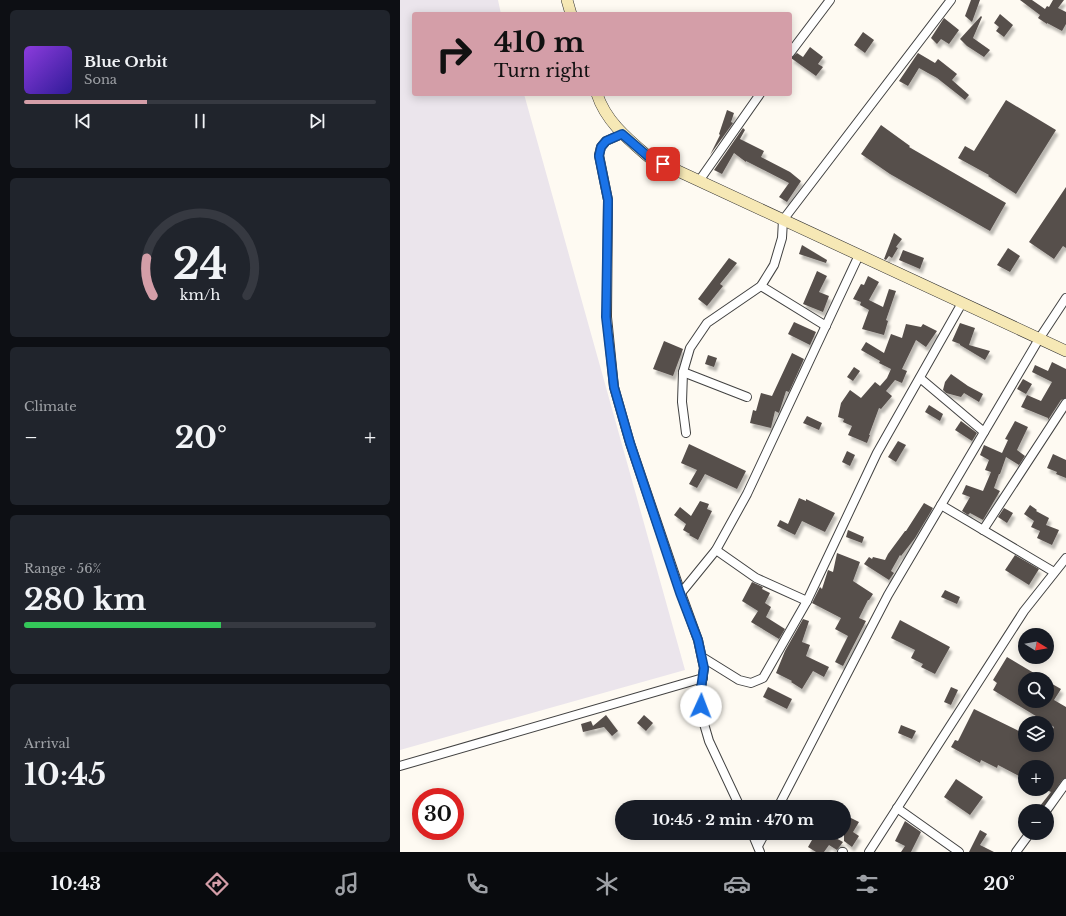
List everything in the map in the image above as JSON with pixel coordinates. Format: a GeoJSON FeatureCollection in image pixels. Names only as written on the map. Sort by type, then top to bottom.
{"type":"FeatureCollection","features":[{"type":"Feature","properties":{"kind":"street"},"geometry":{"type":"LineString","coordinates":[[567,0],[570,12]]}},
{"type":"Feature","properties":{"kind":"street"},"geometry":{"type":"LineString","coordinates":[[792,50],[830,0]]}},
{"type":"Feature","properties":{"kind":"street"},"geometry":{"type":"LineString","coordinates":[[686,433],[682,402],[683,372],[690,348],[707,324],[761,286],[774,264],[782,238],[782,220],[951,0]]}},
{"type":"Feature","properties":{"kind":"street"},"geometry":{"type":"LineString","coordinates":[[598,96],[601,104],[622,134],[650,158],[1066,351]]}},
{"type":"Feature","properties":{"kind":"street"},"geometry":{"type":"LineString","coordinates":[[699,181],[759,96]]}},
{"type":"Feature","properties":{"kind":"street"},"geometry":{"type":"LineString","coordinates":[[622,134],[606,141],[601,147],[599,156],[608,200],[606,317],[614,387],[630,443],[680,593],[698,640],[704,668],[700,695],[702,717],[709,741],[737,800]]}},
{"type":"Feature","properties":{"kind":"street"},"geometry":{"type":"LineString","coordinates":[[680,593],[716,550],[747,494],[859,255]]}},
{"type":"Feature","properties":{"kind":"street"},"geometry":{"type":"LineString","coordinates":[[761,286],[826,326]]}},
{"type":"Feature","properties":{"kind":"street"},"geometry":{"type":"LineString","coordinates":[[782,800],[888,594],[1039,339],[1066,298]]}},
{"type":"Feature","properties":{"kind":"street"},"geometry":{"type":"LineString","coordinates":[[702,657],[739,680],[751,683],[763,678],[807,601],[877,453],[962,303]]}},
{"type":"Feature","properties":{"kind":"street"},"geometry":{"type":"LineString","coordinates":[[683,372],[747,397]]}},
{"type":"Feature","properties":{"kind":"street"},"geometry":{"type":"LineString","coordinates":[[920,378],[984,432]]}},
{"type":"Feature","properties":{"kind":"street"},"geometry":{"type":"LineString","coordinates":[[983,530],[1066,403]]}},
{"type":"Feature","properties":{"kind":"street"},"geometry":{"type":"LineString","coordinates":[[941,505],[1054,572]]}},
{"type":"Feature","properties":{"kind":"street"},"geometry":{"type":"LineString","coordinates":[[716,550],[756,578],[807,601]]}},
{"type":"Feature","properties":{"kind":"street"},"geometry":{"type":"LineString","coordinates":[[869,852],[1024,611],[1066,558]]}},
{"type":"Feature","properties":{"kind":"street"},"geometry":{"type":"LineString","coordinates":[[400,766],[703,678]]}},
{"type":"Feature","properties":{"kind":"street"},"geometry":{"type":"LineString","coordinates":[[1051,804],[1066,783]]}},
{"type":"Feature","properties":{"kind":"street"},"geometry":{"type":"LineString","coordinates":[[897,808],[959,852]]}},
{"type":"Feature","properties":{"kind":"street"},"geometry":{"type":"LineString","coordinates":[[1016,852],[1025,840]]}},
{"type":"Feature","properties":{"kind":"shaded area"},"geometry":{"type":"Polygon","coordinates":[[[400,0],[498,0],[501,12],[412,12],[412,96],[525,96],[685,670],[400,750],[400,0]]]}},
{"type":"Feature","properties":{"kind":"building"},"geometry":{"type":"Polygon","coordinates":[[[971,0],[980,0],[972,22],[965,16],[971,0]]]}},
{"type":"Feature","properties":{"kind":"building"},"geometry":{"type":"Polygon","coordinates":[[[1020,0],[1032,0],[1045,9],[1047,6],[1049,7],[1053,0],[1064,0],[1058,8],[1066,12],[1066,24],[1062,31],[1038,18],[1040,15],[1020,0]]]}},
{"type":"Feature","properties":{"kind":"building"},"geometry":{"type":"Polygon","coordinates":[[[1000,14],[1013,25],[1004,37],[996,31],[999,27],[994,23],[1000,14]]]}},
{"type":"Feature","properties":{"kind":"building"},"geometry":{"type":"Polygon","coordinates":[[[981,16],[982,17],[973,38],[990,50],[984,57],[967,46],[960,39],[981,16]]]}},
{"type":"Feature","properties":{"kind":"building"},"geometry":{"type":"Polygon","coordinates":[[[944,18],[959,30],[949,44],[941,39],[937,44],[931,38],[944,18]]]}},
{"type":"Feature","properties":{"kind":"building"},"geometry":{"type":"Polygon","coordinates":[[[863,32],[874,40],[865,53],[854,45],[863,32]]]}},
{"type":"Feature","properties":{"kind":"building"},"geometry":{"type":"Polygon","coordinates":[[[810,47],[823,57],[818,64],[823,67],[816,76],[792,59],[797,53],[803,57],[810,47]]]}},
{"type":"Feature","properties":{"kind":"building"},"geometry":{"type":"Polygon","coordinates":[[[918,53],[935,63],[938,59],[957,74],[952,80],[969,95],[965,100],[937,78],[919,68],[908,86],[899,81],[918,53]]]}},
{"type":"Feature","properties":{"kind":"building"},"geometry":{"type":"Polygon","coordinates":[[[1006,100],[1056,130],[1016,194],[988,176],[989,175],[958,158],[965,146],[974,151],[1006,100]]]}},
{"type":"Feature","properties":{"kind":"building"},"geometry":{"type":"Polygon","coordinates":[[[727,110],[734,113],[731,122],[733,123],[710,155],[720,135],[719,134],[727,110]]]}},
{"type":"Feature","properties":{"kind":"building"},"geometry":{"type":"Polygon","coordinates":[[[881,125],[910,146],[909,147],[1006,203],[990,231],[890,174],[861,154],[881,125]]]}},
{"type":"Feature","properties":{"kind":"building"},"geometry":{"type":"Polygon","coordinates":[[[743,128],[745,130],[740,139],[764,151],[761,157],[790,172],[801,181],[787,202],[779,197],[789,183],[746,162],[734,153],[722,174],[714,170],[743,128]]]}},
{"type":"Feature","properties":{"kind":"building"},"geometry":{"type":"Polygon","coordinates":[[[1066,187],[1066,248],[1063,246],[1054,259],[1029,242],[1066,187]]]}},
{"type":"Feature","properties":{"kind":"building"},"geometry":{"type":"Polygon","coordinates":[[[894,233],[902,239],[896,247],[898,248],[892,258],[889,256],[886,260],[884,259],[894,233]]]}},
{"type":"Feature","properties":{"kind":"building"},"geometry":{"type":"Polygon","coordinates":[[[802,245],[827,260],[826,263],[799,254],[802,245]]]}},
{"type":"Feature","properties":{"kind":"building"},"geometry":{"type":"Polygon","coordinates":[[[1008,248],[1020,256],[1010,272],[997,265],[1008,248]]]}},
{"type":"Feature","properties":{"kind":"building"},"geometry":{"type":"Polygon","coordinates":[[[903,250],[924,258],[920,269],[899,260],[903,250]]]}},
{"type":"Feature","properties":{"kind":"building"},"geometry":{"type":"Polygon","coordinates":[[[729,258],[737,263],[720,284],[723,286],[707,306],[698,299],[729,258]]]}},
{"type":"Feature","properties":{"kind":"building"},"geometry":{"type":"Polygon","coordinates":[[[817,271],[827,276],[819,292],[829,296],[823,312],[803,304],[817,271]]]}},
{"type":"Feature","properties":{"kind":"building"},"geometry":{"type":"Polygon","coordinates":[[[868,276],[879,282],[869,300],[883,307],[889,289],[896,291],[886,320],[888,321],[884,335],[862,329],[869,310],[860,305],[861,302],[853,299],[861,284],[864,285],[868,276]]]}},
{"type":"Feature","properties":{"kind":"building"},"geometry":{"type":"Polygon","coordinates":[[[794,322],[816,332],[810,345],[788,334],[794,322]]]}},
{"type":"Feature","properties":{"kind":"building"},"geometry":{"type":"Polygon","coordinates":[[[960,323],[975,328],[969,345],[990,351],[985,360],[960,344],[952,341],[960,323]]]}},
{"type":"Feature","properties":{"kind":"building"},"geometry":{"type":"Polygon","coordinates":[[[906,324],[921,327],[923,324],[937,331],[926,347],[916,340],[902,369],[907,371],[902,383],[895,380],[886,391],[892,396],[881,409],[879,408],[867,443],[848,435],[852,426],[843,422],[844,419],[838,417],[841,403],[850,390],[861,398],[875,382],[880,386],[887,378],[891,369],[879,363],[880,361],[861,350],[866,342],[884,353],[891,334],[902,338],[906,324]]]}},
{"type":"Feature","properties":{"kind":"building"},"geometry":{"type":"Polygon","coordinates":[[[664,341],[683,349],[673,376],[653,369],[664,341]]]}},
{"type":"Feature","properties":{"kind":"building"},"geometry":{"type":"Polygon","coordinates":[[[792,353],[804,359],[789,392],[786,391],[779,413],[775,411],[771,428],[750,423],[753,410],[756,411],[761,393],[772,396],[792,353]]]}},
{"type":"Feature","properties":{"kind":"building"},"geometry":{"type":"Polygon","coordinates":[[[708,355],[717,358],[714,367],[705,364],[708,355]]]}},
{"type":"Feature","properties":{"kind":"building"},"geometry":{"type":"Polygon","coordinates":[[[1052,362],[1066,369],[1066,398],[1061,400],[1048,420],[1048,418],[1021,407],[1027,395],[1041,401],[1052,382],[1032,372],[1035,365],[1048,371],[1052,362]]]}},
{"type":"Feature","properties":{"kind":"building"},"geometry":{"type":"Polygon","coordinates":[[[854,367],[860,371],[853,381],[847,377],[854,367]]]}},
{"type":"Feature","properties":{"kind":"building"},"geometry":{"type":"Polygon","coordinates":[[[951,374],[983,394],[979,402],[964,393],[961,397],[946,393],[943,390],[945,382],[951,374]]]}},
{"type":"Feature","properties":{"kind":"building"},"geometry":{"type":"Polygon","coordinates":[[[1023,379],[1032,384],[1026,394],[1017,389],[1023,379]]]}},
{"type":"Feature","properties":{"kind":"building"},"geometry":{"type":"Polygon","coordinates":[[[929,405],[943,414],[940,421],[925,412],[929,405]]]}},
{"type":"Feature","properties":{"kind":"building"},"geometry":{"type":"Polygon","coordinates":[[[807,416],[822,423],[819,430],[803,423],[807,416]]]}},
{"type":"Feature","properties":{"kind":"building"},"geometry":{"type":"Polygon","coordinates":[[[961,421],[977,433],[972,441],[955,430],[961,421]]]}},
{"type":"Feature","properties":{"kind":"building"},"geometry":{"type":"Polygon","coordinates":[[[1015,421],[1028,427],[1017,450],[1025,456],[1019,465],[1006,457],[994,488],[1000,491],[983,520],[970,513],[968,515],[962,511],[970,497],[962,494],[966,485],[983,491],[991,472],[985,470],[989,460],[980,455],[984,445],[1002,453],[1008,440],[1005,439],[1015,421]]]}},
{"type":"Feature","properties":{"kind":"building"},"geometry":{"type":"Polygon","coordinates":[[[898,441],[906,445],[896,462],[888,457],[898,441]]]}},
{"type":"Feature","properties":{"kind":"building"},"geometry":{"type":"Polygon","coordinates":[[[689,444],[746,471],[737,489],[705,474],[697,488],[689,484],[697,470],[681,463],[689,444]]]}},
{"type":"Feature","properties":{"kind":"building"},"geometry":{"type":"Polygon","coordinates":[[[847,451],[855,455],[850,466],[842,462],[847,451]]]}},
{"type":"Feature","properties":{"kind":"building"},"geometry":{"type":"Polygon","coordinates":[[[1053,454],[1066,460],[1066,478],[1047,468],[1053,454]]]}},
{"type":"Feature","properties":{"kind":"building"},"geometry":{"type":"Polygon","coordinates":[[[799,498],[806,501],[806,499],[835,513],[825,532],[802,521],[795,535],[777,526],[780,520],[788,524],[799,498]]]}},
{"type":"Feature","properties":{"kind":"building"},"geometry":{"type":"Polygon","coordinates":[[[700,501],[709,504],[707,509],[712,511],[698,540],[683,530],[686,524],[674,515],[680,507],[691,516],[700,501]]]}},
{"type":"Feature","properties":{"kind":"building"},"geometry":{"type":"Polygon","coordinates":[[[924,503],[933,508],[915,538],[901,556],[900,555],[891,571],[894,573],[889,580],[864,564],[869,557],[872,559],[873,557],[885,560],[924,503]]]}},
{"type":"Feature","properties":{"kind":"building"},"geometry":{"type":"Polygon","coordinates":[[[1030,505],[1037,510],[1036,511],[1049,518],[1046,525],[1059,530],[1052,545],[1037,538],[1040,531],[1031,527],[1034,521],[1024,514],[1030,505]]]}},
{"type":"Feature","properties":{"kind":"building"},"geometry":{"type":"Polygon","coordinates":[[[1004,508],[1013,513],[1007,523],[998,517],[1004,508]]]}},
{"type":"Feature","properties":{"kind":"building"},"geometry":{"type":"Polygon","coordinates":[[[848,530],[864,537],[862,543],[846,537],[848,530]]]}},
{"type":"Feature","properties":{"kind":"building"},"geometry":{"type":"Polygon","coordinates":[[[837,553],[860,562],[853,581],[873,594],[868,600],[859,618],[866,621],[843,666],[835,662],[848,636],[835,629],[841,618],[812,603],[820,587],[822,589],[828,570],[833,572],[837,553]]]}},
{"type":"Feature","properties":{"kind":"building"},"geometry":{"type":"Polygon","coordinates":[[[1015,555],[1039,569],[1029,585],[1005,570],[1015,555]]]}},
{"type":"Feature","properties":{"kind":"building"},"geometry":{"type":"Polygon","coordinates":[[[752,582],[763,587],[762,589],[770,593],[765,603],[771,607],[766,617],[785,629],[779,639],[751,622],[758,611],[742,601],[752,582]]]}},
{"type":"Feature","properties":{"kind":"building"},"geometry":{"type":"Polygon","coordinates":[[[945,590],[960,597],[957,604],[941,597],[945,590]]]}},
{"type":"Feature","properties":{"kind":"building"},"geometry":{"type":"Polygon","coordinates":[[[803,619],[809,621],[802,642],[810,645],[806,656],[829,667],[824,677],[813,671],[802,689],[791,682],[792,681],[776,673],[785,651],[803,619]]]}},
{"type":"Feature","properties":{"kind":"building"},"geometry":{"type":"Polygon","coordinates":[[[900,620],[950,647],[935,674],[921,667],[923,664],[911,658],[915,650],[891,638],[900,620]]]}},
{"type":"Feature","properties":{"kind":"building"},"geometry":{"type":"Polygon","coordinates":[[[1007,657],[1032,672],[1018,672],[1018,705],[993,690],[997,683],[993,680],[1007,657]]]}},
{"type":"Feature","properties":{"kind":"building"},"geometry":{"type":"Polygon","coordinates":[[[1054,685],[1061,689],[1054,700],[1054,685]]]}},
{"type":"Feature","properties":{"kind":"building"},"geometry":{"type":"Polygon","coordinates":[[[768,687],[792,699],[787,709],[763,697],[768,687]]]}},
{"type":"Feature","properties":{"kind":"building"},"geometry":{"type":"Polygon","coordinates":[[[951,687],[958,690],[951,705],[944,702],[951,687]]]}},
{"type":"Feature","properties":{"kind":"building"},"geometry":{"type":"Polygon","coordinates":[[[1054,700],[1066,707],[1066,778],[1062,780],[1054,792],[1054,760],[1018,760],[1018,775],[998,765],[997,768],[981,760],[980,763],[951,747],[955,740],[958,741],[974,709],[1018,731],[1018,752],[1054,752],[1054,716],[1036,716],[1023,708],[1054,708],[1054,700]]]}},
{"type":"Feature","properties":{"kind":"building"},"geometry":{"type":"Polygon","coordinates":[[[606,715],[618,731],[612,736],[604,727],[583,732],[581,724],[591,721],[593,726],[606,715]]]}},
{"type":"Feature","properties":{"kind":"building"},"geometry":{"type":"Polygon","coordinates":[[[644,715],[653,723],[646,731],[637,723],[644,715]]]}},
{"type":"Feature","properties":{"kind":"building"},"geometry":{"type":"Polygon","coordinates":[[[901,725],[916,731],[912,739],[898,733],[901,725]]]}},
{"type":"Feature","properties":{"kind":"building"},"geometry":{"type":"Polygon","coordinates":[[[956,779],[983,797],[970,815],[944,797],[956,779]]]}},
{"type":"Feature","properties":{"kind":"building"},"geometry":{"type":"Polygon","coordinates":[[[1048,796],[1051,796],[1046,804],[1042,804],[1048,796]]]}},
{"type":"Feature","properties":{"kind":"building"},"geometry":{"type":"Polygon","coordinates":[[[851,818],[859,822],[853,832],[859,836],[852,847],[844,841],[851,840],[851,818]]]}},
{"type":"Feature","properties":{"kind":"building"},"geometry":{"type":"Polygon","coordinates":[[[905,821],[921,832],[911,852],[901,852],[905,846],[895,841],[905,821]]]}},
{"type":"Feature","properties":{"kind":"building"},"geometry":{"type":"Polygon","coordinates":[[[980,830],[987,834],[980,845],[994,852],[969,852],[980,830]]]}},
{"type":"Feature","properties":{"kind":"building"},"geometry":{"type":"Polygon","coordinates":[[[812,840],[839,840],[843,842],[837,850],[829,845],[824,852],[816,852],[808,847],[812,840]]]}},
{"type":"Feature","properties":{"kind":"route"},"geometry":{"type":"LineString","coordinates":[[663,164],[650,158],[622,134],[606,141],[601,147],[599,156],[608,200],[606,317],[614,387],[630,443],[680,593],[698,640],[704,668],[700,695],[701,706]]}}]}
